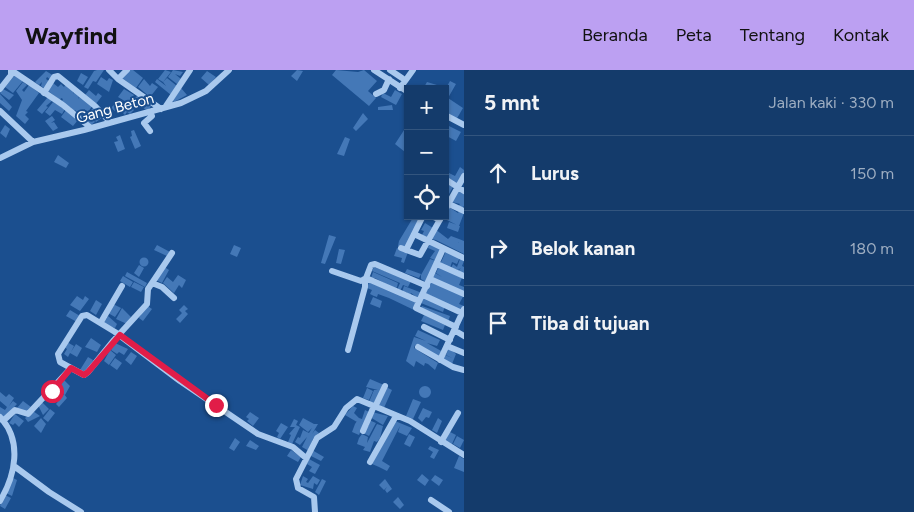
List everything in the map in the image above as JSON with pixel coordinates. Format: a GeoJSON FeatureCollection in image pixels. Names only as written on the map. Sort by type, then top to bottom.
{"type":"FeatureCollection","features":[{"type":"Feature","properties":{"kind":"street"},"geometry":{"type":"LineString","coordinates":[[0,89],[11,70],[91,128]]}},
{"type":"Feature","properties":{"kind":"street"},"geometry":{"type":"LineString","coordinates":[[109,70],[118,80],[164,108],[190,70]]}},
{"type":"Feature","properties":{"kind":"street"},"geometry":{"type":"LineString","coordinates":[[118,80],[127,70]]}},
{"type":"Feature","properties":{"kind":"street","name":"Gang Beton"},"geometry":{"type":"LineString","coordinates":[[0,158],[33,142],[110,122],[151,114],[181,103],[200,95],[229,70]]}},
{"type":"Feature","properties":{"kind":"street"},"geometry":{"type":"LineString","coordinates":[[374,70],[402,88]]}},
{"type":"Feature","properties":{"kind":"street"},"geometry":{"type":"LineString","coordinates":[[390,70],[402,78]]}},
{"type":"Feature","properties":{"kind":"street"},"geometry":{"type":"LineString","coordinates":[[402,88],[402,78],[407,70]]}},
{"type":"Feature","properties":{"kind":"street"},"geometry":{"type":"LineString","coordinates":[[402,88],[413,70]]}},
{"type":"Feature","properties":{"kind":"street"},"geometry":{"type":"LineString","coordinates":[[44,93],[54,77],[58,76],[95,106],[110,122]]}},
{"type":"Feature","properties":{"kind":"street"},"geometry":{"type":"LineString","coordinates":[[376,94],[384,90],[389,79]]}},
{"type":"Feature","properties":{"kind":"street"},"geometry":{"type":"LineString","coordinates":[[0,111],[33,142]]}},
{"type":"Feature","properties":{"kind":"street"},"geometry":{"type":"LineString","coordinates":[[150,131],[144,123],[151,114]]}},
{"type":"Feature","properties":{"kind":"street"},"geometry":{"type":"LineString","coordinates":[[449,117],[464,125]]}},
{"type":"Feature","properties":{"kind":"street"},"geometry":{"type":"LineString","coordinates":[[464,176],[461,189],[449,204],[464,211]]}},
{"type":"Feature","properties":{"kind":"street"},"geometry":{"type":"LineString","coordinates":[[449,182],[461,189]]}},
{"type":"Feature","properties":{"kind":"street"},"geometry":{"type":"LineString","coordinates":[[421,220],[403,249],[420,255],[440,220]]}},
{"type":"Feature","properties":{"kind":"street"},"geometry":{"type":"LineString","coordinates":[[414,234],[464,258]]}},
{"type":"Feature","properties":{"kind":"street"},"geometry":{"type":"LineString","coordinates":[[444,249],[416,306],[417,310],[455,329],[464,336]]}},
{"type":"Feature","properties":{"kind":"street"},"geometry":{"type":"LineString","coordinates":[[172,253],[152,282],[148,292],[147,304],[120,335],[85,374],[60,362],[58,356],[82,316],[87,315],[120,335],[180,381],[258,434],[293,447],[306,458]]}},
{"type":"Feature","properties":{"kind":"street"},"geometry":{"type":"LineString","coordinates":[[348,350],[366,279],[372,265],[375,264],[427,286]]}},
{"type":"Feature","properties":{"kind":"street"},"geometry":{"type":"LineString","coordinates":[[437,264],[464,276]]}},
{"type":"Feature","properties":{"kind":"street"},"geometry":{"type":"LineString","coordinates":[[332,271],[354,280],[366,279],[463,311],[440,360]]}},
{"type":"Feature","properties":{"kind":"street"},"geometry":{"type":"LineString","coordinates":[[430,279],[464,294]]}},
{"type":"Feature","properties":{"kind":"street"},"geometry":{"type":"LineString","coordinates":[[152,282],[165,288],[174,298]]}},
{"type":"Feature","properties":{"kind":"street"},"geometry":{"type":"LineString","coordinates":[[101,322],[122,286]]}},
{"type":"Feature","properties":{"kind":"street"},"geometry":{"type":"LineString","coordinates":[[424,327],[464,353]]}},
{"type":"Feature","properties":{"kind":"street"},"geometry":{"type":"LineString","coordinates":[[418,347],[440,360],[464,370]]}},
{"type":"Feature","properties":{"kind":"street"},"geometry":{"type":"LineString","coordinates":[[0,501],[14,466],[14,446],[2,419],[15,410],[28,414],[71,368]]}},
{"type":"Feature","properties":{"kind":"street"},"geometry":{"type":"LineString","coordinates":[[363,431],[386,386]]}},
{"type":"Feature","properties":{"kind":"street"},"geometry":{"type":"LineString","coordinates":[[315,512],[312,495],[297,486],[296,479],[317,438],[334,427],[354,400],[360,398],[374,407],[421,427],[441,442],[464,455]]}},
{"type":"Feature","properties":{"kind":"street"},"geometry":{"type":"LineString","coordinates":[[441,442],[458,413]]}},
{"type":"Feature","properties":{"kind":"street"},"geometry":{"type":"LineString","coordinates":[[370,462],[396,416]]}},
{"type":"Feature","properties":{"kind":"street"},"geometry":{"type":"LineString","coordinates":[[14,466],[49,492],[81,512]]}},
{"type":"Feature","properties":{"kind":"street"},"geometry":{"type":"LineString","coordinates":[[431,500],[449,512]]}},
{"type":"Feature","properties":{"kind":"building"},"geometry":{"type":"Polygon","coordinates":[[[104,70],[96,82],[93,81],[88,89],[84,87],[94,71],[104,70]]]}},
{"type":"Feature","properties":{"kind":"building"},"geometry":{"type":"Polygon","coordinates":[[[128,70],[133,70],[143,78],[136,88],[122,78],[128,70]]]}},
{"type":"Feature","properties":{"kind":"building"},"geometry":{"type":"Polygon","coordinates":[[[165,70],[171,72],[163,82],[158,79],[165,70]]]}},
{"type":"Feature","properties":{"kind":"building"},"geometry":{"type":"Polygon","coordinates":[[[173,70],[183,72],[180,76],[175,74],[181,79],[177,84],[168,77],[173,70]]]}},
{"type":"Feature","properties":{"kind":"building"},"geometry":{"type":"Polygon","coordinates":[[[297,70],[303,71],[297,81],[291,76],[297,70]]]}},
{"type":"Feature","properties":{"kind":"building"},"geometry":{"type":"Polygon","coordinates":[[[336,70],[358,72],[364,70],[377,81],[368,91],[376,98],[369,106],[332,75],[336,70]]]}},
{"type":"Feature","properties":{"kind":"building"},"geometry":{"type":"Polygon","coordinates":[[[46,71],[54,76],[51,80],[47,77],[46,79],[50,82],[45,89],[41,86],[42,82],[39,85],[35,82],[46,71]]]}},
{"type":"Feature","properties":{"kind":"building"},"geometry":{"type":"Polygon","coordinates":[[[207,71],[216,77],[209,85],[201,78],[207,71]]]}},
{"type":"Feature","properties":{"kind":"building"},"geometry":{"type":"Polygon","coordinates":[[[81,73],[88,77],[83,85],[77,81],[81,73]]]}},
{"type":"Feature","properties":{"kind":"building"},"geometry":{"type":"Polygon","coordinates":[[[15,75],[23,81],[13,93],[5,87],[15,75]]]}},
{"type":"Feature","properties":{"kind":"building"},"geometry":{"type":"Polygon","coordinates":[[[101,77],[107,81],[109,78],[113,80],[109,92],[97,84],[101,77]]]}},
{"type":"Feature","properties":{"kind":"building"},"geometry":{"type":"Polygon","coordinates":[[[167,78],[177,86],[171,95],[155,82],[157,79],[166,86],[163,82],[167,78]]]}},
{"type":"Feature","properties":{"kind":"building"},"geometry":{"type":"Polygon","coordinates":[[[144,79],[150,86],[152,83],[158,87],[150,97],[138,87],[144,79]]]}},
{"type":"Feature","properties":{"kind":"building"},"geometry":{"type":"Polygon","coordinates":[[[450,81],[456,84],[449,96],[449,85],[450,81]]]}},
{"type":"Feature","properties":{"kind":"building"},"geometry":{"type":"Polygon","coordinates":[[[23,82],[27,85],[22,90],[24,92],[29,85],[39,93],[26,111],[28,112],[25,115],[29,119],[25,124],[16,116],[22,100],[16,91],[23,82]]]}},
{"type":"Feature","properties":{"kind":"building"},"geometry":{"type":"Polygon","coordinates":[[[427,82],[437,85],[425,85],[427,82]]]}},
{"type":"Feature","properties":{"kind":"building"},"geometry":{"type":"Polygon","coordinates":[[[53,83],[58,87],[61,84],[64,87],[66,84],[74,91],[73,94],[75,91],[80,94],[78,99],[81,95],[93,105],[88,112],[84,109],[80,115],[75,110],[73,112],[69,109],[71,107],[68,108],[64,105],[63,99],[61,98],[60,100],[47,90],[53,83]]]}},
{"type":"Feature","properties":{"kind":"building"},"geometry":{"type":"Polygon","coordinates":[[[181,88],[187,95],[174,102],[171,99],[181,88]]]}},
{"type":"Feature","properties":{"kind":"building"},"geometry":{"type":"Polygon","coordinates":[[[3,89],[14,95],[9,100],[0,93],[3,89]]]}},
{"type":"Feature","properties":{"kind":"building"},"geometry":{"type":"Polygon","coordinates":[[[124,89],[134,95],[128,103],[118,97],[124,89]]]}},
{"type":"Feature","properties":{"kind":"building"},"geometry":{"type":"Polygon","coordinates":[[[89,90],[96,96],[98,93],[102,96],[95,105],[85,95],[89,90]]]}},
{"type":"Feature","properties":{"kind":"building"},"geometry":{"type":"Polygon","coordinates":[[[395,90],[402,94],[396,105],[381,97],[383,93],[391,97],[395,90]]]}},
{"type":"Feature","properties":{"kind":"building"},"geometry":{"type":"Polygon","coordinates":[[[0,94],[12,107],[9,111],[0,103],[0,94]]]}},
{"type":"Feature","properties":{"kind":"building"},"geometry":{"type":"Polygon","coordinates":[[[138,95],[147,105],[149,102],[152,104],[148,111],[137,104],[135,108],[129,104],[138,95]]]}},
{"type":"Feature","properties":{"kind":"building"},"geometry":{"type":"Polygon","coordinates":[[[48,97],[53,100],[46,106],[48,107],[42,114],[37,110],[48,97]]]}},
{"type":"Feature","properties":{"kind":"building"},"geometry":{"type":"Polygon","coordinates":[[[449,99],[463,108],[456,120],[449,116],[449,99]]]}},
{"type":"Feature","properties":{"kind":"building"},"geometry":{"type":"Polygon","coordinates":[[[118,100],[122,104],[125,102],[134,110],[130,114],[127,112],[125,115],[118,108],[115,111],[111,108],[118,100]]]}},
{"type":"Feature","properties":{"kind":"building"},"geometry":{"type":"Polygon","coordinates":[[[53,102],[65,109],[62,114],[55,110],[50,116],[45,112],[53,102]]]}},
{"type":"Feature","properties":{"kind":"building"},"geometry":{"type":"Polygon","coordinates":[[[392,105],[393,110],[378,110],[378,107],[392,105]]]}},
{"type":"Feature","properties":{"kind":"building"},"geometry":{"type":"Polygon","coordinates":[[[93,108],[103,117],[96,122],[88,113],[93,108]]]}},
{"type":"Feature","properties":{"kind":"building"},"geometry":{"type":"Polygon","coordinates":[[[66,110],[78,120],[73,126],[61,117],[66,110]]]}},
{"type":"Feature","properties":{"kind":"building"},"geometry":{"type":"Polygon","coordinates":[[[86,111],[95,122],[91,125],[80,116],[86,111]]]}},
{"type":"Feature","properties":{"kind":"building"},"geometry":{"type":"Polygon","coordinates":[[[363,113],[368,119],[356,131],[353,128],[363,113]]]}},
{"type":"Feature","properties":{"kind":"building"},"geometry":{"type":"Polygon","coordinates":[[[52,116],[55,120],[51,123],[54,122],[58,128],[53,131],[45,121],[52,116]]]}},
{"type":"Feature","properties":{"kind":"building"},"geometry":{"type":"Polygon","coordinates":[[[5,125],[10,129],[6,138],[0,133],[5,125]]]}},
{"type":"Feature","properties":{"kind":"building"},"geometry":{"type":"Polygon","coordinates":[[[449,126],[461,132],[456,141],[449,137],[449,126]]]}},
{"type":"Feature","properties":{"kind":"building"},"geometry":{"type":"Polygon","coordinates":[[[134,130],[141,146],[135,149],[130,137],[132,136],[131,131],[134,130]]]}},
{"type":"Feature","properties":{"kind":"building"},"geometry":{"type":"Polygon","coordinates":[[[404,130],[404,151],[395,144],[404,130]]]}},
{"type":"Feature","properties":{"kind":"building"},"geometry":{"type":"Polygon","coordinates":[[[120,135],[125,149],[118,152],[114,142],[118,141],[116,137],[120,135]]]}},
{"type":"Feature","properties":{"kind":"building"},"geometry":{"type":"Polygon","coordinates":[[[345,137],[350,139],[344,156],[337,154],[345,137]]]}},
{"type":"Feature","properties":{"kind":"building"},"geometry":{"type":"Polygon","coordinates":[[[58,155],[69,163],[66,168],[54,162],[58,155]]]}},
{"type":"Feature","properties":{"kind":"building"},"geometry":{"type":"Polygon","coordinates":[[[460,167],[464,170],[464,174],[458,184],[449,179],[449,173],[455,176],[460,167]]]}},
{"type":"Feature","properties":{"kind":"building"},"geometry":{"type":"Polygon","coordinates":[[[449,184],[453,187],[449,194],[449,184]]]}},
{"type":"Feature","properties":{"kind":"building"},"geometry":{"type":"Polygon","coordinates":[[[457,189],[464,192],[464,206],[461,209],[458,207],[460,204],[452,202],[457,189]]]}},
{"type":"Feature","properties":{"kind":"building"},"geometry":{"type":"Polygon","coordinates":[[[449,207],[458,213],[459,211],[464,213],[459,226],[447,220],[449,220],[449,207]]]}},
{"type":"Feature","properties":{"kind":"building"},"geometry":{"type":"Polygon","coordinates":[[[412,220],[419,220],[405,249],[398,246],[412,220]]]}},
{"type":"Feature","properties":{"kind":"building"},"geometry":{"type":"Polygon","coordinates":[[[449,222],[460,226],[458,232],[447,228],[449,222]]]}},
{"type":"Feature","properties":{"kind":"building"},"geometry":{"type":"Polygon","coordinates":[[[425,223],[433,228],[427,238],[422,235],[424,231],[421,230],[425,223]]]}},
{"type":"Feature","properties":{"kind":"building"},"geometry":{"type":"Polygon","coordinates":[[[435,229],[448,239],[451,236],[464,241],[464,254],[431,239],[435,229]]]}},
{"type":"Feature","properties":{"kind":"building"},"geometry":{"type":"Polygon","coordinates":[[[329,235],[336,237],[325,264],[321,263],[329,235]]]}},
{"type":"Feature","properties":{"kind":"building"},"geometry":{"type":"Polygon","coordinates":[[[430,243],[441,249],[437,261],[430,258],[435,251],[428,248],[430,243]]]}},
{"type":"Feature","properties":{"kind":"building"},"geometry":{"type":"Polygon","coordinates":[[[157,245],[170,252],[167,256],[154,250],[157,245]]]}},
{"type":"Feature","properties":{"kind":"building"},"geometry":{"type":"Polygon","coordinates":[[[234,245],[241,248],[237,257],[230,254],[234,245]]]}},
{"type":"Feature","properties":{"kind":"building"},"geometry":{"type":"Polygon","coordinates":[[[397,248],[408,252],[404,263],[401,262],[402,258],[394,256],[397,248]]]}},
{"type":"Feature","properties":{"kind":"building"},"geometry":{"type":"Polygon","coordinates":[[[339,249],[345,250],[341,264],[336,263],[339,249]]]}},
{"type":"Feature","properties":{"kind":"building"},"geometry":{"type":"Polygon","coordinates":[[[446,251],[460,257],[457,264],[452,262],[450,268],[440,264],[446,251]]]}},
{"type":"Feature","properties":{"kind":"building"},"geometry":{"type":"Polygon","coordinates":[[[144,257],[149,262],[144,267],[139,262],[144,257]]]}},
{"type":"Feature","properties":{"kind":"building"},"geometry":{"type":"Polygon","coordinates":[[[430,259],[436,261],[426,282],[421,279],[421,275],[430,259]]]}},
{"type":"Feature","properties":{"kind":"building"},"geometry":{"type":"Polygon","coordinates":[[[460,259],[464,261],[462,266],[464,267],[464,275],[458,271],[461,268],[458,270],[451,268],[453,264],[457,267],[460,259]]]}},
{"type":"Feature","properties":{"kind":"building"},"geometry":{"type":"Polygon","coordinates":[[[139,265],[144,268],[139,277],[134,273],[139,265]]]}},
{"type":"Feature","properties":{"kind":"building"},"geometry":{"type":"Polygon","coordinates":[[[163,266],[169,270],[162,283],[156,280],[163,266]]]}},
{"type":"Feature","properties":{"kind":"building"},"geometry":{"type":"Polygon","coordinates":[[[439,266],[462,278],[459,285],[464,287],[464,294],[432,278],[435,273],[442,277],[436,273],[439,266]]]}},
{"type":"Feature","properties":{"kind":"building"},"geometry":{"type":"Polygon","coordinates":[[[374,267],[411,281],[408,287],[403,285],[400,291],[397,290],[400,283],[372,271],[374,267]]]}},
{"type":"Feature","properties":{"kind":"building"},"geometry":{"type":"Polygon","coordinates":[[[407,269],[421,274],[419,278],[405,273],[407,269]]]}},
{"type":"Feature","properties":{"kind":"building"},"geometry":{"type":"Polygon","coordinates":[[[127,272],[147,283],[145,287],[125,276],[127,272]]]}},
{"type":"Feature","properties":{"kind":"building"},"geometry":{"type":"Polygon","coordinates":[[[373,272],[398,283],[397,287],[395,289],[375,278],[371,278],[373,272]]]}},
{"type":"Feature","properties":{"kind":"building"},"geometry":{"type":"Polygon","coordinates":[[[178,275],[186,280],[182,288],[179,285],[174,293],[163,283],[167,277],[173,282],[178,275]]]}},
{"type":"Feature","properties":{"kind":"building"},"geometry":{"type":"Polygon","coordinates":[[[123,276],[133,282],[130,287],[120,281],[123,276]]]}},
{"type":"Feature","properties":{"kind":"building"},"geometry":{"type":"Polygon","coordinates":[[[134,282],[144,287],[141,292],[131,287],[134,282]]]}},
{"type":"Feature","properties":{"kind":"building"},"geometry":{"type":"Polygon","coordinates":[[[369,282],[412,300],[416,303],[414,310],[378,294],[377,297],[370,294],[372,290],[367,288],[369,282]]]}},
{"type":"Feature","properties":{"kind":"building"},"geometry":{"type":"Polygon","coordinates":[[[430,282],[464,295],[459,304],[464,306],[462,311],[425,293],[430,282]]]}},
{"type":"Feature","properties":{"kind":"building"},"geometry":{"type":"Polygon","coordinates":[[[404,286],[422,293],[418,298],[411,293],[410,296],[406,294],[407,292],[402,292],[404,286]]]}},
{"type":"Feature","properties":{"kind":"building"},"geometry":{"type":"Polygon","coordinates":[[[77,296],[83,300],[85,296],[89,299],[80,311],[70,305],[77,296]]]}},
{"type":"Feature","properties":{"kind":"building"},"geometry":{"type":"Polygon","coordinates":[[[373,297],[382,301],[380,308],[370,304],[373,297]]]}},
{"type":"Feature","properties":{"kind":"building"},"geometry":{"type":"Polygon","coordinates":[[[423,297],[439,303],[438,305],[445,306],[443,312],[421,303],[423,297]]]}},
{"type":"Feature","properties":{"kind":"building"},"geometry":{"type":"Polygon","coordinates":[[[96,300],[102,304],[96,315],[90,311],[96,300]]]}},
{"type":"Feature","properties":{"kind":"building"},"geometry":{"type":"Polygon","coordinates":[[[113,304],[121,308],[115,317],[108,313],[113,304]]]}},
{"type":"Feature","properties":{"kind":"building"},"geometry":{"type":"Polygon","coordinates":[[[146,305],[152,309],[143,321],[139,318],[146,305]]]}},
{"type":"Feature","properties":{"kind":"building"},"geometry":{"type":"Polygon","coordinates":[[[184,305],[188,309],[185,311],[188,314],[180,323],[176,319],[182,313],[179,310],[184,305]]]}},
{"type":"Feature","properties":{"kind":"building"},"geometry":{"type":"Polygon","coordinates":[[[422,306],[450,316],[448,322],[420,310],[422,306]]]}},
{"type":"Feature","properties":{"kind":"building"},"geometry":{"type":"Polygon","coordinates":[[[122,308],[131,317],[127,324],[116,319],[122,308]]]}},
{"type":"Feature","properties":{"kind":"building"},"geometry":{"type":"Polygon","coordinates":[[[70,310],[80,316],[77,322],[66,316],[70,310]]]}},
{"type":"Feature","properties":{"kind":"building"},"geometry":{"type":"Polygon","coordinates":[[[424,315],[445,325],[443,330],[421,321],[424,315]]]}},
{"type":"Feature","properties":{"kind":"building"},"geometry":{"type":"Polygon","coordinates":[[[108,316],[117,324],[115,328],[103,324],[108,316]]]}},
{"type":"Feature","properties":{"kind":"building"},"geometry":{"type":"Polygon","coordinates":[[[418,330],[440,340],[437,346],[427,343],[443,352],[440,357],[415,345],[414,348],[438,363],[435,370],[425,363],[424,366],[416,361],[414,367],[406,361],[414,337],[426,341],[415,336],[418,330]]]}},
{"type":"Feature","properties":{"kind":"building"},"geometry":{"type":"Polygon","coordinates":[[[91,338],[101,345],[97,352],[85,347],[91,338]]]}},
{"type":"Feature","properties":{"kind":"building"},"geometry":{"type":"Polygon","coordinates":[[[67,342],[74,346],[71,352],[76,344],[82,348],[77,357],[70,353],[68,357],[64,354],[67,349],[64,347],[67,342]]]}},
{"type":"Feature","properties":{"kind":"building"},"geometry":{"type":"Polygon","coordinates":[[[115,343],[128,349],[124,355],[119,352],[117,354],[111,350],[115,343]]]}},
{"type":"Feature","properties":{"kind":"building"},"geometry":{"type":"Polygon","coordinates":[[[449,348],[456,354],[452,364],[443,360],[445,355],[452,358],[446,355],[449,348]]]}},
{"type":"Feature","properties":{"kind":"building"},"geometry":{"type":"Polygon","coordinates":[[[110,350],[116,355],[109,365],[104,361],[110,350]]]}},
{"type":"Feature","properties":{"kind":"building"},"geometry":{"type":"Polygon","coordinates":[[[131,352],[137,356],[131,365],[125,360],[131,352]]]}},
{"type":"Feature","properties":{"kind":"building"},"geometry":{"type":"Polygon","coordinates":[[[88,357],[93,360],[86,373],[80,370],[88,357]]]}},
{"type":"Feature","properties":{"kind":"building"},"geometry":{"type":"Polygon","coordinates":[[[115,358],[122,363],[117,370],[110,365],[115,358]]]}},
{"type":"Feature","properties":{"kind":"building"},"geometry":{"type":"Polygon","coordinates":[[[370,379],[384,385],[376,405],[369,402],[374,390],[378,390],[366,387],[370,379]]]}},
{"type":"Feature","properties":{"kind":"building"},"geometry":{"type":"Polygon","coordinates":[[[64,380],[70,386],[65,395],[57,387],[64,380]]]}},
{"type":"Feature","properties":{"kind":"building"},"geometry":{"type":"Polygon","coordinates":[[[425,386],[431,392],[425,398],[419,392],[425,386]]]}},
{"type":"Feature","properties":{"kind":"building"},"geometry":{"type":"Polygon","coordinates":[[[386,387],[392,390],[383,410],[376,407],[386,387]]]}},
{"type":"Feature","properties":{"kind":"building"},"geometry":{"type":"Polygon","coordinates":[[[367,388],[373,391],[369,400],[363,398],[367,388]]]}},
{"type":"Feature","properties":{"kind":"building"},"geometry":{"type":"Polygon","coordinates":[[[0,392],[6,397],[9,394],[14,398],[9,406],[13,401],[17,404],[4,418],[0,414],[0,407],[5,410],[7,407],[0,401],[0,392]]]}},
{"type":"Feature","properties":{"kind":"building"},"geometry":{"type":"Polygon","coordinates":[[[64,394],[67,398],[59,407],[56,404],[64,394]]]}},
{"type":"Feature","properties":{"kind":"building"},"geometry":{"type":"Polygon","coordinates":[[[413,399],[421,402],[413,419],[406,416],[413,399]]]}},
{"type":"Feature","properties":{"kind":"building"},"geometry":{"type":"Polygon","coordinates":[[[23,401],[31,407],[25,414],[17,408],[23,401]]]}},
{"type":"Feature","properties":{"kind":"building"},"geometry":{"type":"Polygon","coordinates":[[[42,402],[49,409],[43,415],[38,405],[42,402]]]}},
{"type":"Feature","properties":{"kind":"building"},"geometry":{"type":"Polygon","coordinates":[[[353,406],[357,408],[354,413],[359,418],[357,422],[345,415],[353,406]]]}},
{"type":"Feature","properties":{"kind":"building"},"geometry":{"type":"Polygon","coordinates":[[[423,408],[432,412],[429,418],[426,417],[422,422],[418,418],[423,408]]]}},
{"type":"Feature","properties":{"kind":"building"},"geometry":{"type":"Polygon","coordinates":[[[50,409],[55,413],[48,422],[43,418],[50,409]]]}},
{"type":"Feature","properties":{"kind":"building"},"geometry":{"type":"Polygon","coordinates":[[[365,410],[369,412],[359,435],[352,432],[359,418],[362,419],[365,410]]]}},
{"type":"Feature","properties":{"kind":"building"},"geometry":{"type":"Polygon","coordinates":[[[33,411],[40,416],[28,422],[25,418],[33,411]]]}},
{"type":"Feature","properties":{"kind":"building"},"geometry":{"type":"Polygon","coordinates":[[[250,412],[259,418],[253,426],[247,421],[249,419],[246,417],[250,412]]]}},
{"type":"Feature","properties":{"kind":"building"},"geometry":{"type":"Polygon","coordinates":[[[372,412],[388,416],[383,425],[370,417],[372,412]]]}},
{"type":"Feature","properties":{"kind":"building"},"geometry":{"type":"Polygon","coordinates":[[[15,414],[24,421],[19,427],[15,423],[13,425],[9,423],[15,414]]]}},
{"type":"Feature","properties":{"kind":"building"},"geometry":{"type":"Polygon","coordinates":[[[41,418],[46,424],[41,433],[34,426],[41,418]]]}},
{"type":"Feature","properties":{"kind":"building"},"geometry":{"type":"Polygon","coordinates":[[[303,418],[318,424],[312,434],[315,430],[319,433],[313,439],[309,451],[302,447],[307,437],[300,445],[295,442],[298,437],[300,438],[303,430],[309,433],[312,428],[308,432],[299,425],[303,418]]]}},
{"type":"Feature","properties":{"kind":"building"},"geometry":{"type":"Polygon","coordinates":[[[438,418],[442,421],[437,433],[432,430],[438,418]]]}},
{"type":"Feature","properties":{"kind":"building"},"geometry":{"type":"Polygon","coordinates":[[[294,419],[298,421],[296,425],[300,427],[292,444],[288,442],[291,435],[289,434],[295,427],[290,427],[294,419]]]}},
{"type":"Feature","properties":{"kind":"building"},"geometry":{"type":"Polygon","coordinates":[[[369,420],[376,423],[369,436],[363,433],[369,425],[367,424],[369,420]]]}},
{"type":"Feature","properties":{"kind":"building"},"geometry":{"type":"Polygon","coordinates":[[[395,421],[412,428],[407,436],[398,432],[400,426],[382,461],[390,466],[387,471],[372,464],[395,421]]]}},
{"type":"Feature","properties":{"kind":"building"},"geometry":{"type":"Polygon","coordinates":[[[281,423],[288,427],[280,439],[277,437],[279,433],[276,431],[281,423]]]}},
{"type":"Feature","properties":{"kind":"building"},"geometry":{"type":"Polygon","coordinates":[[[377,424],[383,426],[380,438],[377,442],[374,441],[370,452],[363,450],[365,447],[357,444],[359,438],[362,434],[368,437],[367,443],[377,424]]]}},
{"type":"Feature","properties":{"kind":"building"},"geometry":{"type":"Polygon","coordinates":[[[448,431],[456,435],[452,444],[444,440],[448,431]]]}},
{"type":"Feature","properties":{"kind":"building"},"geometry":{"type":"Polygon","coordinates":[[[409,434],[415,437],[410,447],[404,444],[409,434]]]}},
{"type":"Feature","properties":{"kind":"building"},"geometry":{"type":"Polygon","coordinates":[[[457,436],[464,440],[460,448],[453,444],[457,436]]]}},
{"type":"Feature","properties":{"kind":"building"},"geometry":{"type":"Polygon","coordinates":[[[235,438],[240,442],[234,451],[229,448],[235,438]]]}},
{"type":"Feature","properties":{"kind":"building"},"geometry":{"type":"Polygon","coordinates":[[[250,440],[259,446],[256,450],[246,446],[250,440]]]}},
{"type":"Feature","properties":{"kind":"building"},"geometry":{"type":"Polygon","coordinates":[[[430,446],[439,450],[434,459],[430,457],[433,452],[428,449],[430,446]]]}},
{"type":"Feature","properties":{"kind":"building"},"geometry":{"type":"Polygon","coordinates":[[[291,450],[301,457],[298,462],[287,456],[291,450]]]}},
{"type":"Feature","properties":{"kind":"building"},"geometry":{"type":"Polygon","coordinates":[[[312,450],[324,457],[321,461],[309,455],[312,450]]]}},
{"type":"Feature","properties":{"kind":"building"},"geometry":{"type":"Polygon","coordinates":[[[459,456],[464,459],[464,472],[454,468],[459,456]]]}},
{"type":"Feature","properties":{"kind":"building"},"geometry":{"type":"Polygon","coordinates":[[[309,459],[320,465],[315,474],[309,471],[312,467],[307,464],[309,459]]]}},
{"type":"Feature","properties":{"kind":"building"},"geometry":{"type":"Polygon","coordinates":[[[422,474],[429,480],[425,486],[417,480],[422,474]]]}},
{"type":"Feature","properties":{"kind":"building"},"geometry":{"type":"Polygon","coordinates":[[[435,475],[443,480],[439,486],[431,480],[435,475]]]}},
{"type":"Feature","properties":{"kind":"building"},"geometry":{"type":"Polygon","coordinates":[[[303,476],[308,479],[306,482],[308,483],[313,476],[320,480],[317,485],[314,483],[313,489],[300,485],[303,476]]]}},
{"type":"Feature","properties":{"kind":"building"},"geometry":{"type":"Polygon","coordinates":[[[13,478],[17,480],[12,496],[6,493],[13,478]]]}},
{"type":"Feature","properties":{"kind":"building"},"geometry":{"type":"Polygon","coordinates":[[[322,479],[326,481],[319,495],[315,492],[322,479]]]}},
{"type":"Feature","properties":{"kind":"building"},"geometry":{"type":"Polygon","coordinates":[[[385,479],[392,489],[387,493],[385,490],[387,487],[384,490],[379,485],[385,479]]]}},
{"type":"Feature","properties":{"kind":"building"},"geometry":{"type":"Polygon","coordinates":[[[5,495],[11,498],[5,509],[0,506],[5,495]]]}},
{"type":"Feature","properties":{"kind":"building"},"geometry":{"type":"Polygon","coordinates":[[[398,497],[404,505],[400,509],[393,502],[398,497]]]}},
{"type":"Feature","properties":{"kind":"route"},"geometry":{"type":"LineString","coordinates":[[52,391],[71,368],[84,375],[88,372],[120,335],[126,342],[216,405]]}}]}
